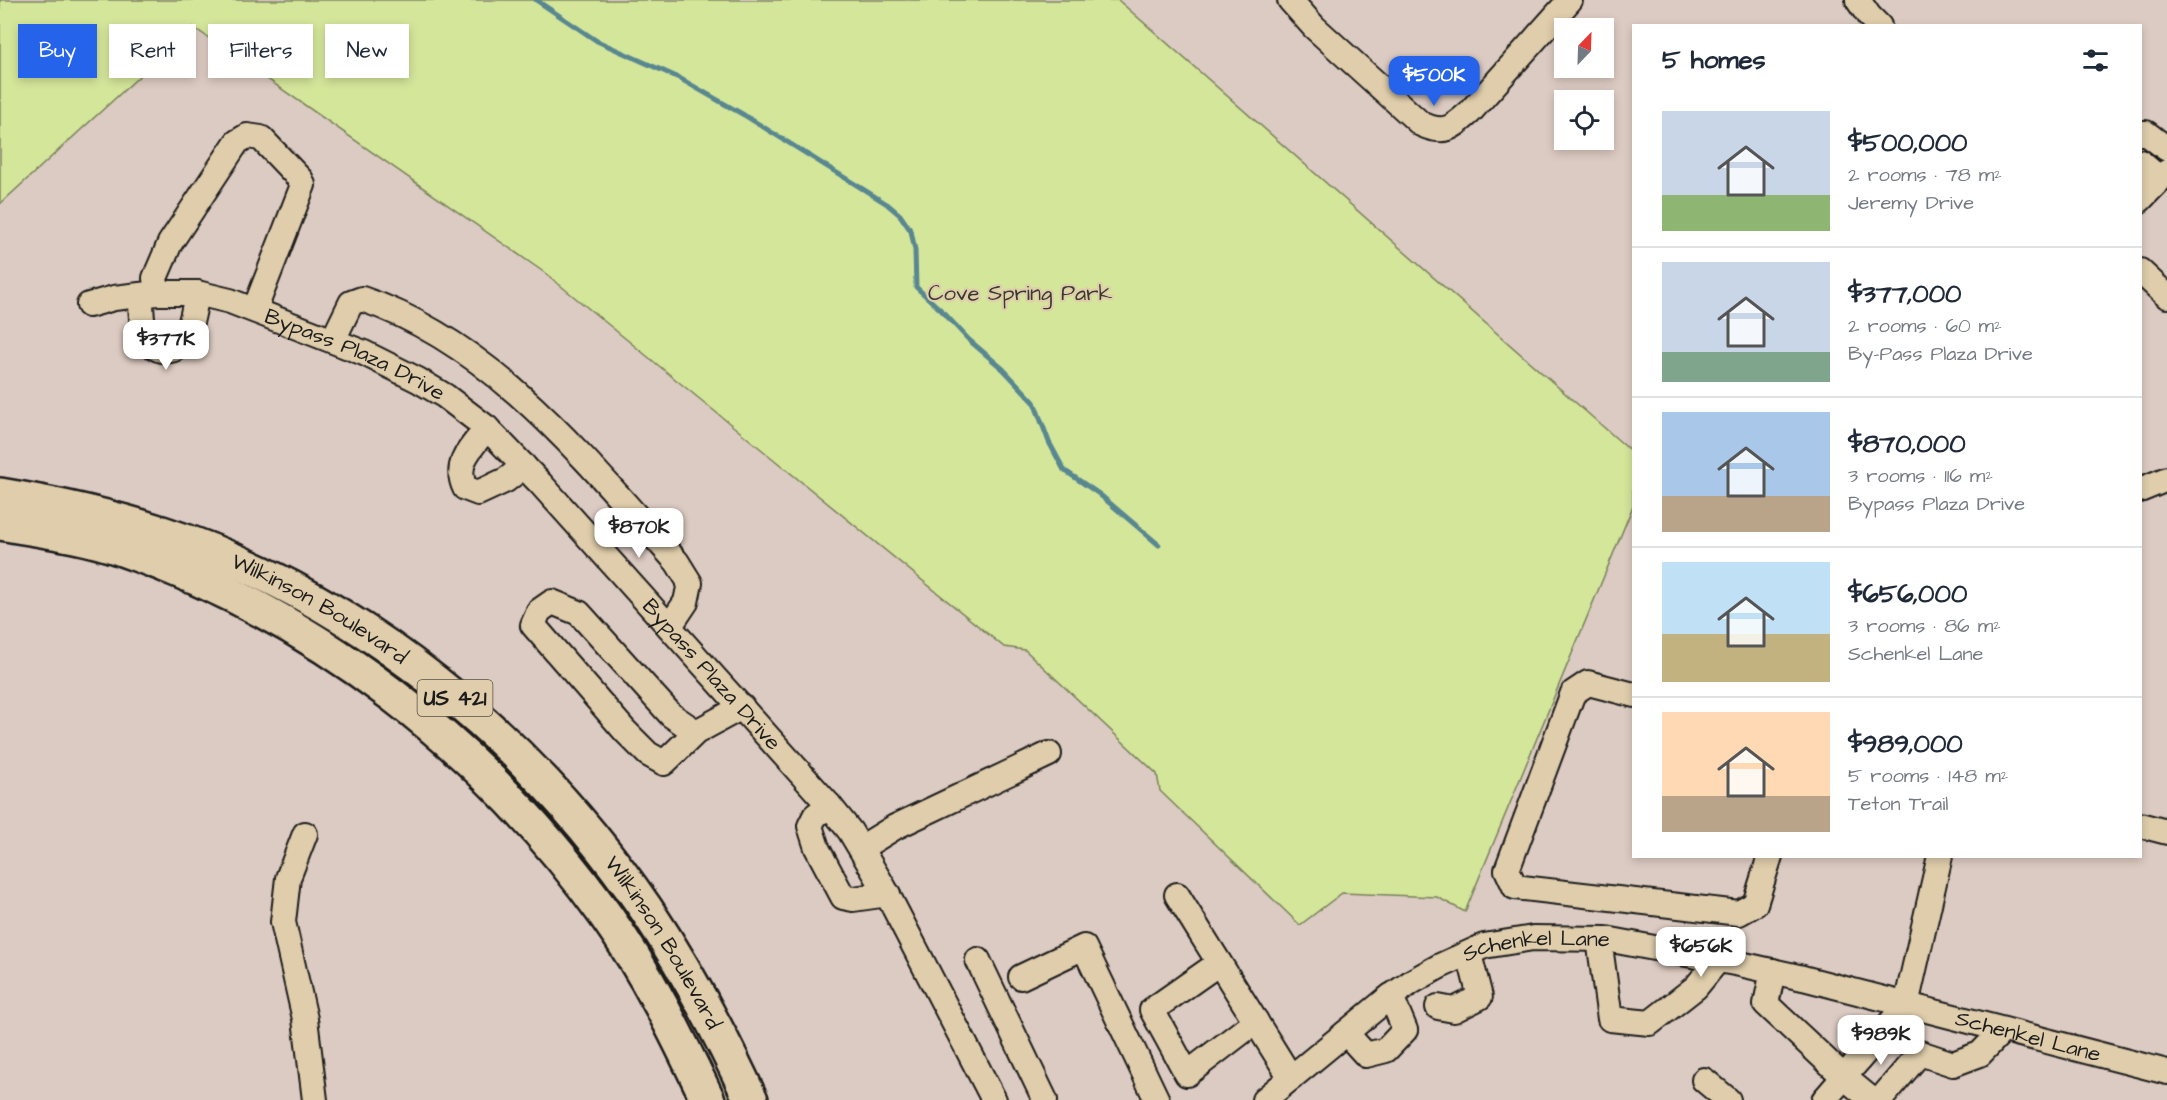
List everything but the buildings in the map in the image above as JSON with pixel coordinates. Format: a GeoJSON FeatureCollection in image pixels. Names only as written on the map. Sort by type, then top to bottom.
{"type":"FeatureCollection","features":[{"type":"Feature","properties":{"kind":"highway","name":"Wilkinson Boulevard"},"geometry":{"type":"LineString","coordinates":[[0,495],[110,517],[165,534],[219,555],[322,606],[372,636],[420,669],[473,714],[538,776],[583,824],[647,910],[700,1000],[751,1100]]}},
{"type":"Feature","properties":{"kind":"highway","name":"Wilkinson Boulevard"},"geometry":{"type":"LineString","coordinates":[[0,523],[120,548],[216,588],[309,637],[354,666],[405,704],[475,765],[512,801],[577,877],[634,958],[674,1030],[708,1100]]}},
{"type":"Feature","properties":{"kind":"street"},"geometry":{"type":"LineString","coordinates":[[1290,0],[1314,27],[1422,124],[1441,130],[1454,126],[1470,112],[1570,0]]}},
{"type":"Feature","properties":{"kind":"street"},"geometry":{"type":"LineString","coordinates":[[1858,0],[1877,24]]}},
{"type":"Feature","properties":{"kind":"street"},"geometry":{"type":"LineString","coordinates":[[2142,133],[2146,133],[2167,149]]}},
{"type":"Feature","properties":{"kind":"street"},"geometry":{"type":"LineString","coordinates":[[196,293],[192,317],[184,340],[178,347],[171,350],[155,348],[148,341],[142,324],[149,294],[170,243],[237,142],[247,136],[261,138],[301,180],[303,185],[255,309]]}},
{"type":"Feature","properties":{"kind":"street"},"geometry":{"type":"LineString","coordinates":[[2142,163],[2163,176],[2142,198]]}},
{"type":"Feature","properties":{"kind":"street"},"geometry":{"type":"LineString","coordinates":[[2142,273],[2167,296]]}},
{"type":"Feature","properties":{"kind":"street","name":"Bypass Plaza Drive"},"geometry":{"type":"LineString","coordinates":[[89,305],[114,298],[149,294],[196,293],[255,309],[333,340],[418,380],[445,396],[487,428],[670,626],[829,805],[861,848],[888,894],[994,1100]]}},
{"type":"Feature","properties":{"kind":"street"},"geometry":{"type":"LineString","coordinates":[[333,340],[351,303],[362,299],[378,304],[435,332],[499,376],[540,414],[677,562],[690,583],[686,602],[670,626]]}},
{"type":"Feature","properties":{"kind":"street"},"geometry":{"type":"LineString","coordinates":[[487,428],[465,457],[460,477],[465,488],[478,494],[506,480],[524,466]]}},
{"type":"Feature","properties":{"kind":"street"},"geometry":{"type":"LineString","coordinates":[[2142,489],[2167,480]]}},
{"type":"Feature","properties":{"kind":"street"},"geometry":{"type":"LineString","coordinates":[[696,732],[671,715],[579,613],[552,602],[539,611],[533,625],[648,754],[664,763],[696,732],[742,707]]}},
{"type":"Feature","properties":{"kind":"street"},"geometry":{"type":"LineString","coordinates":[[1632,694],[1588,683],[1572,693],[1507,870],[1515,887],[1739,913],[1755,904],[1769,858]]}},
{"type":"Feature","properties":{"kind":"street"},"geometry":{"type":"LineString","coordinates":[[861,848],[895,827],[1049,754]]}},
{"type":"Feature","properties":{"kind":"street"},"geometry":{"type":"LineString","coordinates":[[829,805],[814,816],[810,826],[817,848],[843,897],[853,899],[888,894]]}},
{"type":"Feature","properties":{"kind":"street"},"geometry":{"type":"LineString","coordinates":[[2142,826],[2167,832]]}},
{"type":"Feature","properties":{"kind":"street"},"geometry":{"type":"LineString","coordinates":[[305,834],[288,878],[282,922],[305,1019],[315,1100]]}},
{"type":"Feature","properties":{"kind":"street"},"geometry":{"type":"LineString","coordinates":[[1824,1100],[1906,1005],[1940,858]]}},
{"type":"Feature","properties":{"kind":"street"},"geometry":{"type":"LineString","coordinates":[[1177,895],[1291,1078]]}},
{"type":"Feature","properties":{"kind":"street","name":"Schenkel Lane"},"geometry":{"type":"LineString","coordinates":[[1264,1100],[1391,996],[1427,973],[1491,944],[1533,938],[1599,939],[1773,971],[2167,1072]]}},
{"type":"Feature","properties":{"kind":"street"},"geometry":{"type":"LineString","coordinates":[[1599,939],[1610,1019],[1650,1023],[1696,987],[1718,960]]}},
{"type":"Feature","properties":{"kind":"street"},"geometry":{"type":"LineString","coordinates":[[1021,977],[1084,947],[1157,1100]]}},
{"type":"Feature","properties":{"kind":"street"},"geometry":{"type":"LineString","coordinates":[[1346,1033],[1366,1056],[1386,1050],[1405,1030],[1438,1007],[1454,1010],[1480,997],[1469,954]]}},
{"type":"Feature","properties":{"kind":"street"},"geometry":{"type":"LineString","coordinates":[[978,960],[1045,1100]]}},
{"type":"Feature","properties":{"kind":"street"},"geometry":{"type":"LineString","coordinates":[[1219,963],[1152,1010],[1187,1074],[1256,1021]]}},
{"type":"Feature","properties":{"kind":"street"},"geometry":{"type":"LineString","coordinates":[[1773,971],[1766,1004],[1872,1100]]}},
{"type":"Feature","properties":{"kind":"street"},"geometry":{"type":"LineString","coordinates":[[1427,973],[1438,1007]]}},
{"type":"Feature","properties":{"kind":"street"},"geometry":{"type":"LineString","coordinates":[[1391,996],[1405,1030]]}},
{"type":"Feature","properties":{"kind":"street"},"geometry":{"type":"LineString","coordinates":[[1880,1100],[1920,1053],[1953,1064],[1980,1054],[2003,1030]]}},
{"type":"Feature","properties":{"kind":"street"},"geometry":{"type":"LineString","coordinates":[[1704,1080],[1728,1100]]}},
{"type":"Feature","properties":{"kind":"green space","name":"Cove Spring Park"},"geometry":{"type":"Polygon","coordinates":[[[0,0],[1118,0],[1632,452],[1632,508],[1465,912],[1437,897],[1342,893],[1300,925],[1160,791],[1157,774],[1025,650],[1004,647],[545,273],[266,78],[313,78],[313,24],[208,24],[208,37],[196,29],[196,24],[109,24],[109,78],[137,78],[0,204],[0,0]]]}},
{"type":"Feature","properties":{"kind":"waterway"},"geometry":{"type":"LineString","coordinates":[[536,0],[597,41],[679,78],[744,115],[887,204],[900,215],[911,231],[915,250],[916,287],[969,340],[1003,369],[1034,402],[1049,442],[1064,470],[1099,494],[1159,545]]}}]}
